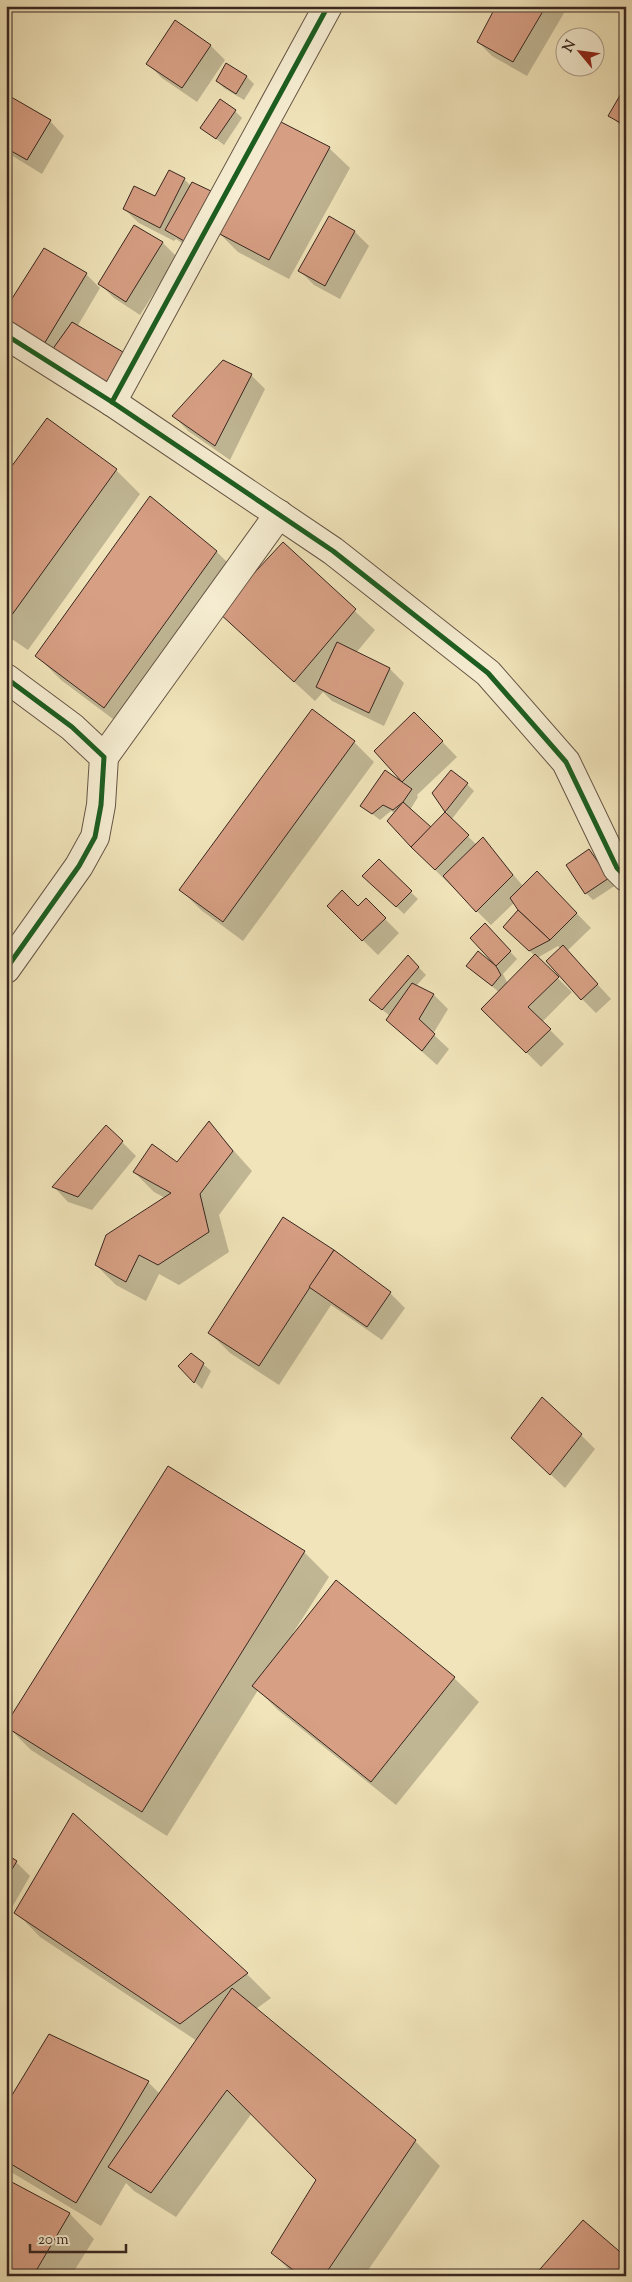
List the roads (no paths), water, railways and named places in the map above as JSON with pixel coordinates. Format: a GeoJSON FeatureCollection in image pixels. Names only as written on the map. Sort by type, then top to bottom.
{"type":"FeatureCollection","features":[{"type":"Feature","properties":{"kind":"street"},"geometry":{"type":"LineString","coordinates":[[112,402],[328,6]]}},
{"type":"Feature","properties":{"kind":"street"},"geometry":{"type":"LineString","coordinates":[[6,336],[112,402],[333,551],[488,672],[566,762],[617,868],[626,877]]}},
{"type":"Feature","properties":{"kind":"street"},"geometry":{"type":"LineString","coordinates":[[6,970],[79,866],[94,837],[101,805],[104,757],[278,514]]}},
{"type":"Feature","properties":{"kind":"street"},"geometry":{"type":"LineString","coordinates":[[6,678],[72,727],[104,757]]}}]}
